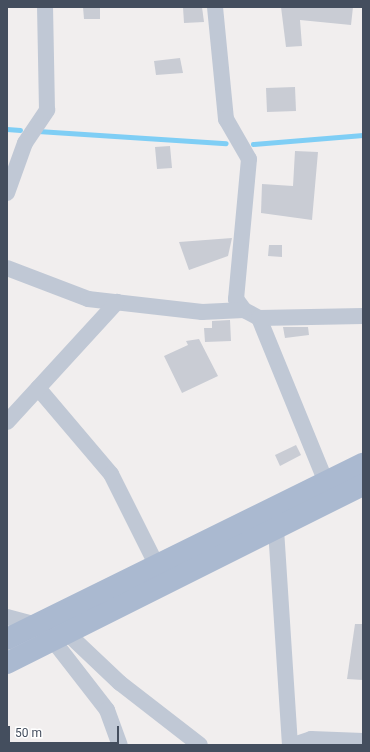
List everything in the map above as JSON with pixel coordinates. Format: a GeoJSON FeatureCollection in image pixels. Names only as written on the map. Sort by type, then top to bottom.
{"type":"FeatureCollection","features":[{"type":"Feature","properties":{"kind":"main road"},"geometry":{"type":"LineString","coordinates":[[7,639],[363,464]]}},
{"type":"Feature","properties":{"kind":"main road"},"geometry":{"type":"LineString","coordinates":[[7,663],[276,528],[363,487]]}},
{"type":"Feature","properties":{"kind":"street"},"geometry":{"type":"LineString","coordinates":[[7,193],[25,143],[47,110],[45,7]]}},
{"type":"Feature","properties":{"kind":"street"},"geometry":{"type":"LineString","coordinates":[[215,7],[226,119],[249,159],[236,299],[244,310],[259,318],[363,316]]}},
{"type":"Feature","properties":{"kind":"street"},"geometry":{"type":"LineString","coordinates":[[7,268],[88,299],[202,312],[244,310]]}},
{"type":"Feature","properties":{"kind":"street"},"geometry":{"type":"LineString","coordinates":[[7,422],[117,302]]}},
{"type":"Feature","properties":{"kind":"street"},"geometry":{"type":"LineString","coordinates":[[259,318],[326,482]]}},
{"type":"Feature","properties":{"kind":"street"},"geometry":{"type":"LineString","coordinates":[[38,388],[111,474],[157,566]]}},
{"type":"Feature","properties":{"kind":"street"},"geometry":{"type":"LineString","coordinates":[[276,528],[290,745]]}},
{"type":"Feature","properties":{"kind":"street"},"geometry":{"type":"LineString","coordinates":[[7,616],[36,625]]}},
{"type":"Feature","properties":{"kind":"street"},"geometry":{"type":"LineString","coordinates":[[59,636],[107,710],[120,745]]}},
{"type":"Feature","properties":{"kind":"street"},"geometry":{"type":"LineString","coordinates":[[59,636],[200,745]]}},
{"type":"Feature","properties":{"kind":"street"},"geometry":{"type":"LineString","coordinates":[[293,745],[311,739],[363,741]]}},
{"type":"Feature","properties":{"kind":"building"},"geometry":{"type":"Polygon","coordinates":[[[83,7],[100,7],[100,19],[84,19],[83,7]]]}},
{"type":"Feature","properties":{"kind":"building"},"geometry":{"type":"Polygon","coordinates":[[[183,7],[202,7],[204,22],[184,23],[183,7]]]}},
{"type":"Feature","properties":{"kind":"building"},"geometry":{"type":"Polygon","coordinates":[[[281,7],[353,7],[351,25],[300,20],[302,46],[286,47],[281,7]]]}},
{"type":"Feature","properties":{"kind":"building"},"geometry":{"type":"Polygon","coordinates":[[[180,58],[183,73],[156,75],[154,61],[180,58]]]}},
{"type":"Feature","properties":{"kind":"building"},"geometry":{"type":"Polygon","coordinates":[[[295,87],[296,111],[267,112],[266,88],[295,87]]]}},
{"type":"Feature","properties":{"kind":"building"},"geometry":{"type":"Polygon","coordinates":[[[170,146],[172,168],[157,169],[155,147],[170,146]]]}},
{"type":"Feature","properties":{"kind":"building"},"geometry":{"type":"Polygon","coordinates":[[[295,151],[318,152],[312,220],[261,213],[262,184],[293,186],[295,151]]]}},
{"type":"Feature","properties":{"kind":"building"},"geometry":{"type":"Polygon","coordinates":[[[232,238],[228,256],[189,270],[179,242],[232,238]]]}},
{"type":"Feature","properties":{"kind":"building"},"geometry":{"type":"Polygon","coordinates":[[[269,245],[282,245],[282,257],[268,256],[269,245]]]}},
{"type":"Feature","properties":{"kind":"building"},"geometry":{"type":"Polygon","coordinates":[[[230,320],[231,341],[205,342],[204,328],[212,328],[212,321],[230,320]]]}},
{"type":"Feature","properties":{"kind":"building"},"geometry":{"type":"Polygon","coordinates":[[[283,327],[308,327],[309,335],[285,338],[283,327]]]}},
{"type":"Feature","properties":{"kind":"building"},"geometry":{"type":"Polygon","coordinates":[[[199,339],[218,376],[182,393],[164,356],[188,345],[186,341],[199,339]]]}},
{"type":"Feature","properties":{"kind":"building"},"geometry":{"type":"Polygon","coordinates":[[[296,445],[301,455],[280,466],[275,455],[296,445]]]}},
{"type":"Feature","properties":{"kind":"building"},"geometry":{"type":"Polygon","coordinates":[[[355,624],[363,624],[363,680],[347,679],[355,624]]]}},
{"type":"Feature","properties":{"kind":"waterway"},"geometry":{"type":"LineString","coordinates":[[7,129],[20,130]]}},
{"type":"Feature","properties":{"kind":"waterway"},"geometry":{"type":"LineString","coordinates":[[38,131],[226,143]]}},
{"type":"Feature","properties":{"kind":"waterway"},"geometry":{"type":"LineString","coordinates":[[253,144],[363,135]]}}]}
